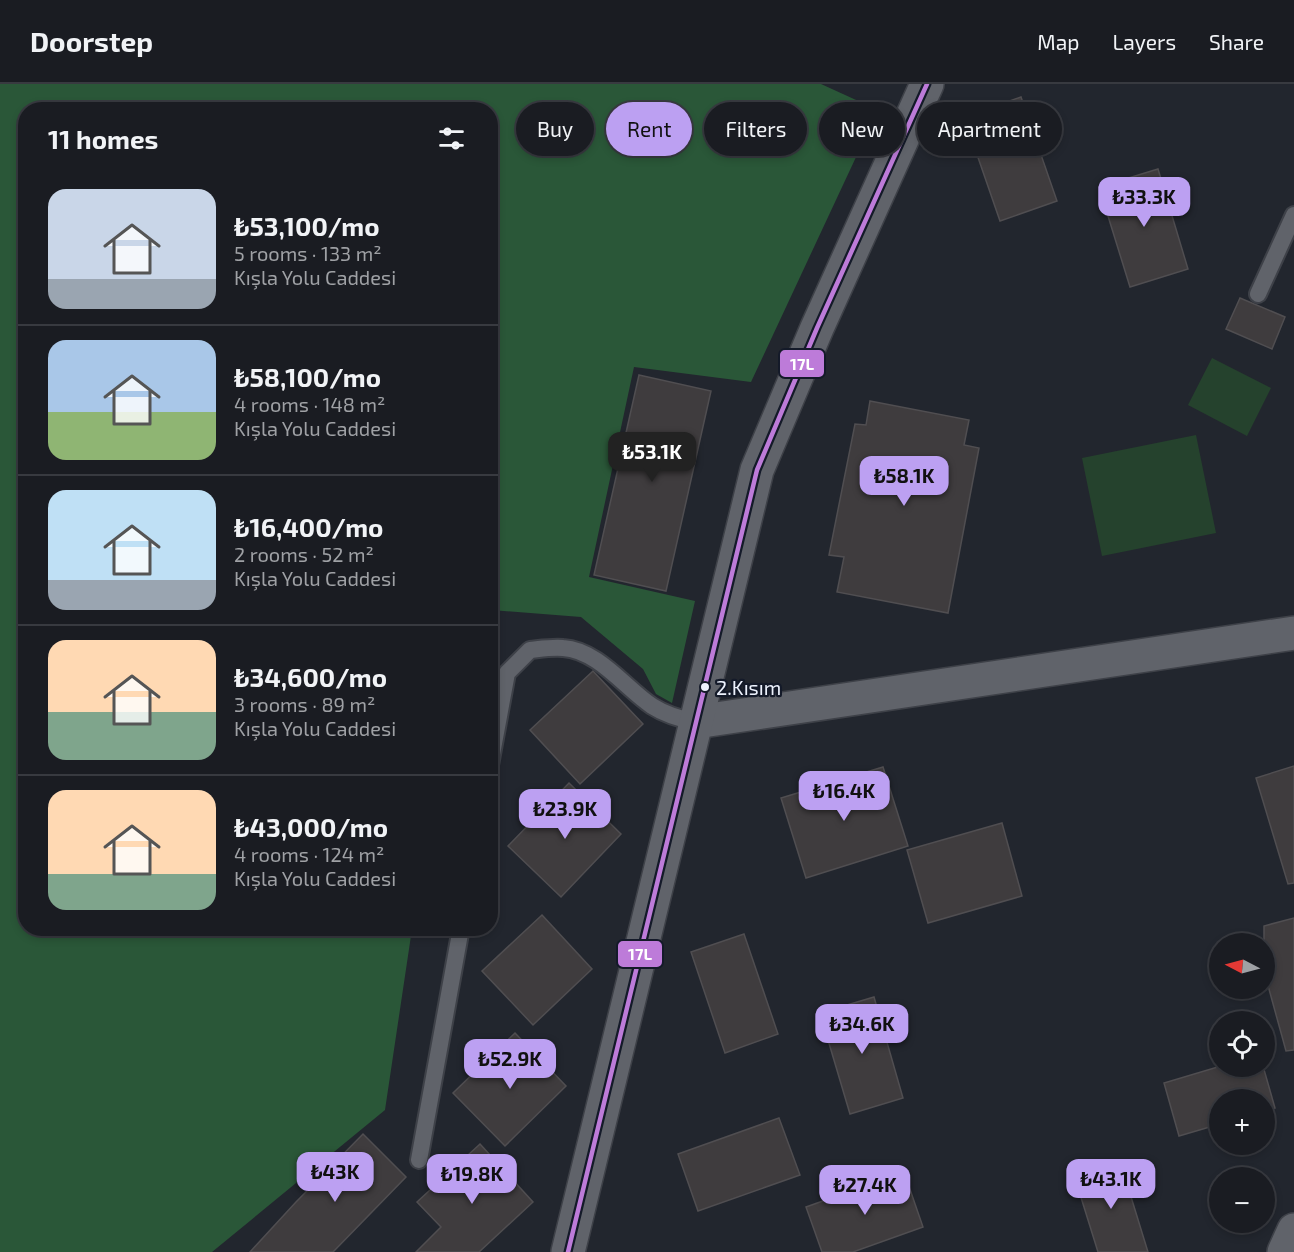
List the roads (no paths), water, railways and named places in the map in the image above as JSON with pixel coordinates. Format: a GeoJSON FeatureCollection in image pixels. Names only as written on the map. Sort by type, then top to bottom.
{"type":"FeatureCollection","features":[{"type":"Feature","properties":{"kind":"street"},"geometry":{"type":"LineString","coordinates":[[568,1252],[757,470],[817,328],[927,84]]}},
{"type":"Feature","properties":{"kind":"street"},"geometry":{"type":"LineString","coordinates":[[696,722],[1294,633]]}},
{"type":"Feature","properties":{"kind":"street"},"geometry":{"type":"LineString","coordinates":[[1284,1252],[1294,1230]]}},
{"type":"Feature","properties":{"kind":"lane"},"geometry":{"type":"LineString","coordinates":[[1258,294],[1294,215]]}},
{"type":"Feature","properties":{"kind":"lane"},"geometry":{"type":"LineString","coordinates":[[498,722],[507,673],[530,650],[563,648],[587,654],[651,705],[671,717],[696,722]]}},
{"type":"Feature","properties":{"kind":"lane"},"geometry":{"type":"LineString","coordinates":[[419,1160],[460,936]]}},
{"type":"Feature","properties":{"kind":"place","name":"2.Kısım"},"geometry":{"type":"Point","coordinates":[705,687]}}]}
